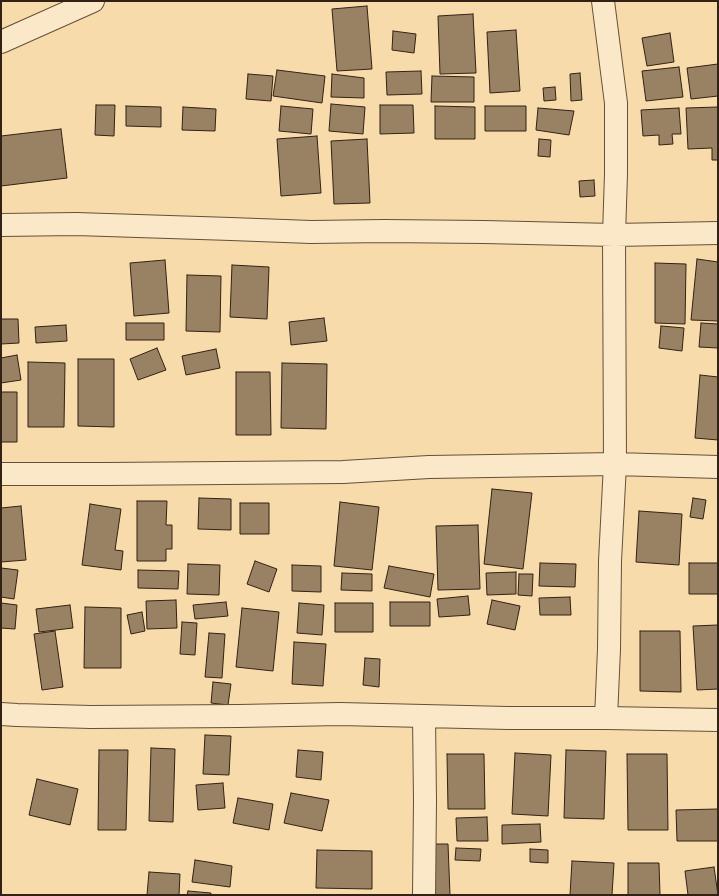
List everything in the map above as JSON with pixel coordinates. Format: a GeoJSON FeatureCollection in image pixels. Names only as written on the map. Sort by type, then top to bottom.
{"type":"FeatureCollection","features":[{"type":"Feature","properties":{"kind":"street"},"geometry":{"type":"LineString","coordinates":[[1,42],[93,1]]}},
{"type":"Feature","properties":{"kind":"street"},"geometry":{"type":"LineString","coordinates":[[603,1],[616,104],[614,235],[615,464],[610,561],[609,649],[606,718]]}},
{"type":"Feature","properties":{"kind":"street"},"geometry":{"type":"LineString","coordinates":[[1,225],[76,224],[311,232],[384,231],[614,235],[718,233]]}},
{"type":"Feature","properties":{"kind":"street"},"geometry":{"type":"LineString","coordinates":[[1,474],[344,472],[429,467],[615,464],[718,467]]}},
{"type":"Feature","properties":{"kind":"street"},"geometry":{"type":"LineString","coordinates":[[1,714],[91,717],[340,714],[508,718],[718,720]]}},
{"type":"Feature","properties":{"kind":"street"},"geometry":{"type":"LineString","coordinates":[[424,716],[424,895]]}},
{"type":"Feature","properties":{"kind":"building"},"geometry":{"type":"Polygon","coordinates":[[[367,6],[372,69],[337,71],[332,9],[367,6]]]}},
{"type":"Feature","properties":{"kind":"building"},"geometry":{"type":"Polygon","coordinates":[[[473,14],[476,73],[440,74],[438,16],[473,14]]]}},
{"type":"Feature","properties":{"kind":"building"},"geometry":{"type":"Polygon","coordinates":[[[516,30],[520,91],[490,93],[487,32],[516,30]]]}},
{"type":"Feature","properties":{"kind":"building"},"geometry":{"type":"Polygon","coordinates":[[[393,31],[416,34],[414,53],[392,50],[393,31]]]}},
{"type":"Feature","properties":{"kind":"building"},"geometry":{"type":"Polygon","coordinates":[[[670,33],[674,62],[647,66],[642,38],[670,33]]]}},
{"type":"Feature","properties":{"kind":"building"},"geometry":{"type":"Polygon","coordinates":[[[718,64],[718,96],[691,99],[687,68],[718,64]]]}},
{"type":"Feature","properties":{"kind":"building"},"geometry":{"type":"Polygon","coordinates":[[[679,67],[683,97],[646,101],[642,71],[679,67]]]}},
{"type":"Feature","properties":{"kind":"building"},"geometry":{"type":"Polygon","coordinates":[[[277,70],[325,76],[322,103],[273,96],[277,70]]]}},
{"type":"Feature","properties":{"kind":"building"},"geometry":{"type":"Polygon","coordinates":[[[421,71],[422,94],[387,95],[386,72],[421,71]]]}},
{"type":"Feature","properties":{"kind":"building"},"geometry":{"type":"Polygon","coordinates":[[[580,73],[582,100],[571,101],[570,74],[580,73]]]}},
{"type":"Feature","properties":{"kind":"building"},"geometry":{"type":"Polygon","coordinates":[[[248,74],[273,76],[271,101],[246,99],[248,74]]]}},
{"type":"Feature","properties":{"kind":"building"},"geometry":{"type":"Polygon","coordinates":[[[332,74],[364,78],[364,98],[331,97],[332,74]]]}},
{"type":"Feature","properties":{"kind":"building"},"geometry":{"type":"Polygon","coordinates":[[[432,76],[474,77],[474,102],[431,102],[432,76]]]}},
{"type":"Feature","properties":{"kind":"building"},"geometry":{"type":"Polygon","coordinates":[[[555,87],[556,100],[544,101],[543,88],[555,87]]]}},
{"type":"Feature","properties":{"kind":"building"},"geometry":{"type":"Polygon","coordinates":[[[331,104],[365,107],[363,134],[329,131],[331,104]]]}},
{"type":"Feature","properties":{"kind":"building"},"geometry":{"type":"Polygon","coordinates":[[[96,105],[115,105],[114,136],[95,135],[96,105]]]}},
{"type":"Feature","properties":{"kind":"building"},"geometry":{"type":"Polygon","coordinates":[[[380,105],[413,105],[414,133],[380,134],[380,105]]]}},
{"type":"Feature","properties":{"kind":"building"},"geometry":{"type":"Polygon","coordinates":[[[126,106],[161,107],[161,127],[126,126],[126,106]]]}},
{"type":"Feature","properties":{"kind":"building"},"geometry":{"type":"Polygon","coordinates":[[[281,106],[313,109],[311,134],[279,131],[281,106]]]}},
{"type":"Feature","properties":{"kind":"building"},"geometry":{"type":"Polygon","coordinates":[[[435,106],[475,107],[475,139],[435,139],[435,106]]]}},
{"type":"Feature","properties":{"kind":"building"},"geometry":{"type":"Polygon","coordinates":[[[485,106],[526,106],[526,131],[485,131],[485,106]]]}},
{"type":"Feature","properties":{"kind":"building"},"geometry":{"type":"Polygon","coordinates":[[[183,107],[216,109],[215,131],[182,130],[183,107]]]}},
{"type":"Feature","properties":{"kind":"building"},"geometry":{"type":"Polygon","coordinates":[[[718,107],[718,160],[712,160],[712,148],[688,149],[686,108],[718,107]]]}},
{"type":"Feature","properties":{"kind":"building"},"geometry":{"type":"Polygon","coordinates":[[[538,108],[574,111],[569,135],[536,130],[538,108]]]}},
{"type":"Feature","properties":{"kind":"building"},"geometry":{"type":"Polygon","coordinates":[[[679,108],[681,134],[672,134],[673,144],[659,145],[659,135],[643,136],[641,110],[679,108]]]}},
{"type":"Feature","properties":{"kind":"building"},"geometry":{"type":"Polygon","coordinates":[[[61,129],[67,178],[1,186],[1,136],[61,129]]]}},
{"type":"Feature","properties":{"kind":"building"},"geometry":{"type":"Polygon","coordinates":[[[317,136],[321,193],[281,196],[277,139],[317,136]]]}},
{"type":"Feature","properties":{"kind":"building"},"geometry":{"type":"Polygon","coordinates":[[[367,139],[370,203],[334,204],[331,141],[367,139]]]}},
{"type":"Feature","properties":{"kind":"building"},"geometry":{"type":"Polygon","coordinates":[[[539,139],[551,140],[550,157],[538,156],[539,139]]]}},
{"type":"Feature","properties":{"kind":"building"},"geometry":{"type":"Polygon","coordinates":[[[594,180],[595,196],[580,197],[579,181],[594,180]]]}},
{"type":"Feature","properties":{"kind":"building"},"geometry":{"type":"Polygon","coordinates":[[[697,259],[718,262],[718,321],[691,320],[697,259]]]}},
{"type":"Feature","properties":{"kind":"building"},"geometry":{"type":"Polygon","coordinates":[[[165,260],[169,313],[134,316],[130,263],[165,260]]]}},
{"type":"Feature","properties":{"kind":"building"},"geometry":{"type":"Polygon","coordinates":[[[655,263],[686,264],[685,324],[655,323],[655,263]]]}},
{"type":"Feature","properties":{"kind":"building"},"geometry":{"type":"Polygon","coordinates":[[[232,265],[269,267],[267,319],[230,317],[232,265]]]}},
{"type":"Feature","properties":{"kind":"building"},"geometry":{"type":"Polygon","coordinates":[[[187,275],[221,276],[220,332],[186,331],[187,275]]]}},
{"type":"Feature","properties":{"kind":"building"},"geometry":{"type":"Polygon","coordinates":[[[324,318],[327,341],[291,345],[289,322],[324,318]]]}},
{"type":"Feature","properties":{"kind":"building"},"geometry":{"type":"Polygon","coordinates":[[[1,319],[18,319],[19,343],[1,344],[1,319]]]}},
{"type":"Feature","properties":{"kind":"building"},"geometry":{"type":"Polygon","coordinates":[[[126,323],[164,323],[164,340],[126,340],[126,323]]]}},
{"type":"Feature","properties":{"kind":"building"},"geometry":{"type":"Polygon","coordinates":[[[701,323],[718,324],[718,348],[699,347],[701,323]]]}},
{"type":"Feature","properties":{"kind":"building"},"geometry":{"type":"Polygon","coordinates":[[[66,325],[67,341],[36,343],[35,327],[66,325]]]}},
{"type":"Feature","properties":{"kind":"building"},"geometry":{"type":"Polygon","coordinates":[[[661,326],[684,328],[682,351],[659,348],[661,326]]]}},
{"type":"Feature","properties":{"kind":"building"},"geometry":{"type":"Polygon","coordinates":[[[157,348],[166,370],[138,380],[130,359],[157,348]]]}},
{"type":"Feature","properties":{"kind":"building"},"geometry":{"type":"Polygon","coordinates":[[[216,349],[220,368],[186,375],[182,356],[216,349]]]}},
{"type":"Feature","properties":{"kind":"building"},"geometry":{"type":"Polygon","coordinates":[[[17,355],[21,380],[1,383],[1,358],[17,355]]]}},
{"type":"Feature","properties":{"kind":"building"},"geometry":{"type":"Polygon","coordinates":[[[78,359],[114,359],[114,427],[78,426],[78,359]]]}},
{"type":"Feature","properties":{"kind":"building"},"geometry":{"type":"Polygon","coordinates":[[[28,362],[65,363],[64,427],[28,427],[28,362]]]}},
{"type":"Feature","properties":{"kind":"building"},"geometry":{"type":"Polygon","coordinates":[[[282,363],[327,364],[326,429],[281,428],[282,363]]]}},
{"type":"Feature","properties":{"kind":"building"},"geometry":{"type":"Polygon","coordinates":[[[236,372],[270,372],[271,435],[236,435],[236,372]]]}},
{"type":"Feature","properties":{"kind":"building"},"geometry":{"type":"Polygon","coordinates":[[[700,375],[718,377],[718,440],[695,438],[700,375]]]}},
{"type":"Feature","properties":{"kind":"building"},"geometry":{"type":"Polygon","coordinates":[[[1,392],[17,392],[17,442],[1,442],[1,392]]]}},
{"type":"Feature","properties":{"kind":"building"},"geometry":{"type":"Polygon","coordinates":[[[492,489],[532,493],[523,569],[484,564],[492,489]]]}},
{"type":"Feature","properties":{"kind":"building"},"geometry":{"type":"Polygon","coordinates":[[[199,498],[231,499],[231,530],[198,529],[199,498]]]}},
{"type":"Feature","properties":{"kind":"building"},"geometry":{"type":"Polygon","coordinates":[[[693,498],[706,500],[703,519],[690,517],[693,498]]]}},
{"type":"Feature","properties":{"kind":"building"},"geometry":{"type":"Polygon","coordinates":[[[137,501],[167,501],[166,525],[172,525],[172,549],[166,549],[166,561],[137,561],[137,501]]]}},
{"type":"Feature","properties":{"kind":"building"},"geometry":{"type":"Polygon","coordinates":[[[340,502],[379,507],[372,570],[334,566],[340,502]]]}},
{"type":"Feature","properties":{"kind":"building"},"geometry":{"type":"Polygon","coordinates":[[[240,503],[269,503],[269,534],[240,534],[240,503]]]}},
{"type":"Feature","properties":{"kind":"building"},"geometry":{"type":"Polygon","coordinates":[[[90,504],[121,509],[115,550],[123,551],[121,570],[82,565],[90,504]]]}},
{"type":"Feature","properties":{"kind":"building"},"geometry":{"type":"Polygon","coordinates":[[[21,506],[26,560],[1,562],[1,508],[21,506]]]}},
{"type":"Feature","properties":{"kind":"building"},"geometry":{"type":"Polygon","coordinates":[[[639,511],[682,514],[679,565],[636,562],[639,511]]]}},
{"type":"Feature","properties":{"kind":"building"},"geometry":{"type":"Polygon","coordinates":[[[478,525],[480,589],[438,590],[436,526],[478,525]]]}},
{"type":"Feature","properties":{"kind":"building"},"geometry":{"type":"Polygon","coordinates":[[[255,561],[277,569],[269,592],[247,584],[255,561]]]}},
{"type":"Feature","properties":{"kind":"building"},"geometry":{"type":"Polygon","coordinates":[[[540,563],[576,564],[575,587],[539,586],[540,563]]]}},
{"type":"Feature","properties":{"kind":"building"},"geometry":{"type":"Polygon","coordinates":[[[689,563],[718,563],[718,594],[689,594],[689,563]]]}},
{"type":"Feature","properties":{"kind":"building"},"geometry":{"type":"Polygon","coordinates":[[[188,564],[220,565],[219,595],[187,594],[188,564]]]}},
{"type":"Feature","properties":{"kind":"building"},"geometry":{"type":"Polygon","coordinates":[[[292,565],[321,566],[321,592],[292,591],[292,565]]]}},
{"type":"Feature","properties":{"kind":"building"},"geometry":{"type":"Polygon","coordinates":[[[389,566],[434,574],[430,597],[384,588],[389,566]]]}},
{"type":"Feature","properties":{"kind":"building"},"geometry":{"type":"Polygon","coordinates":[[[1,568],[18,570],[14,599],[1,597],[1,568]]]}},
{"type":"Feature","properties":{"kind":"building"},"geometry":{"type":"Polygon","coordinates":[[[138,570],[179,571],[178,589],[138,588],[138,570]]]}},
{"type":"Feature","properties":{"kind":"building"},"geometry":{"type":"Polygon","coordinates":[[[516,572],[516,594],[487,595],[486,573],[516,572]]]}},
{"type":"Feature","properties":{"kind":"building"},"geometry":{"type":"Polygon","coordinates":[[[342,573],[372,574],[372,591],[341,590],[342,573]]]}},
{"type":"Feature","properties":{"kind":"building"},"geometry":{"type":"Polygon","coordinates":[[[519,574],[533,574],[532,596],[518,595],[519,574]]]}},
{"type":"Feature","properties":{"kind":"building"},"geometry":{"type":"Polygon","coordinates":[[[468,596],[470,615],[439,617],[437,599],[468,596]]]}},
{"type":"Feature","properties":{"kind":"building"},"geometry":{"type":"Polygon","coordinates":[[[570,597],[571,615],[540,615],[539,598],[570,597]]]}},
{"type":"Feature","properties":{"kind":"building"},"geometry":{"type":"Polygon","coordinates":[[[176,600],[177,628],[147,629],[146,601],[176,600]]]}},
{"type":"Feature","properties":{"kind":"building"},"geometry":{"type":"Polygon","coordinates":[[[492,600],[520,606],[515,630],[487,624],[492,600]]]}},
{"type":"Feature","properties":{"kind":"building"},"geometry":{"type":"Polygon","coordinates":[[[226,602],[228,616],[195,619],[193,605],[226,602]]]}},
{"type":"Feature","properties":{"kind":"building"},"geometry":{"type":"Polygon","coordinates":[[[390,602],[430,602],[430,626],[390,626],[390,602]]]}},
{"type":"Feature","properties":{"kind":"building"},"geometry":{"type":"Polygon","coordinates":[[[1,603],[17,605],[15,629],[1,628],[1,603]]]}},
{"type":"Feature","properties":{"kind":"building"},"geometry":{"type":"Polygon","coordinates":[[[299,603],[324,605],[322,635],[297,633],[299,603]]]}},
{"type":"Feature","properties":{"kind":"building"},"geometry":{"type":"Polygon","coordinates":[[[335,603],[373,603],[373,632],[335,632],[335,603]]]}},
{"type":"Feature","properties":{"kind":"building"},"geometry":{"type":"Polygon","coordinates":[[[70,605],[73,628],[39,632],[36,609],[70,605]]]}},
{"type":"Feature","properties":{"kind":"building"},"geometry":{"type":"Polygon","coordinates":[[[85,607],[121,608],[121,668],[84,668],[85,607]]]}},
{"type":"Feature","properties":{"kind":"building"},"geometry":{"type":"Polygon","coordinates":[[[242,608],[279,612],[273,671],[236,667],[242,608]]]}},
{"type":"Feature","properties":{"kind":"building"},"geometry":{"type":"Polygon","coordinates":[[[142,612],[145,631],[131,634],[127,615],[142,612]]]}},
{"type":"Feature","properties":{"kind":"building"},"geometry":{"type":"Polygon","coordinates":[[[182,622],[197,623],[195,655],[180,654],[182,622]]]}},
{"type":"Feature","properties":{"kind":"building"},"geometry":{"type":"Polygon","coordinates":[[[718,625],[718,689],[697,690],[693,626],[718,625]]]}},
{"type":"Feature","properties":{"kind":"building"},"geometry":{"type":"Polygon","coordinates":[[[55,631],[63,687],[42,690],[34,634],[55,631]]]}},
{"type":"Feature","properties":{"kind":"building"},"geometry":{"type":"Polygon","coordinates":[[[640,631],[680,631],[681,692],[640,691],[640,631]]]}},
{"type":"Feature","properties":{"kind":"building"},"geometry":{"type":"Polygon","coordinates":[[[209,633],[225,634],[222,678],[205,677],[209,633]]]}},
{"type":"Feature","properties":{"kind":"building"},"geometry":{"type":"Polygon","coordinates":[[[294,642],[326,644],[323,686],[292,684],[294,642]]]}},
{"type":"Feature","properties":{"kind":"building"},"geometry":{"type":"Polygon","coordinates":[[[365,658],[380,659],[379,687],[363,685],[365,658]]]}},
{"type":"Feature","properties":{"kind":"building"},"geometry":{"type":"Polygon","coordinates":[[[213,682],[231,684],[228,705],[211,703],[213,682]]]}},
{"type":"Feature","properties":{"kind":"building"},"geometry":{"type":"Polygon","coordinates":[[[205,735],[231,736],[229,775],[203,774],[205,735]]]}},
{"type":"Feature","properties":{"kind":"building"},"geometry":{"type":"Polygon","coordinates":[[[151,748],[175,749],[173,822],[149,821],[151,748]]]}},
{"type":"Feature","properties":{"kind":"building"},"geometry":{"type":"Polygon","coordinates":[[[99,750],[128,750],[126,830],[98,830],[99,750]]]}},
{"type":"Feature","properties":{"kind":"building"},"geometry":{"type":"Polygon","coordinates":[[[298,750],[323,752],[321,780],[296,777],[298,750]]]}},
{"type":"Feature","properties":{"kind":"building"},"geometry":{"type":"Polygon","coordinates":[[[566,750],[606,751],[604,819],[564,818],[566,750]]]}},
{"type":"Feature","properties":{"kind":"building"},"geometry":{"type":"Polygon","coordinates":[[[515,753],[551,755],[548,816],[512,814],[515,753]]]}},
{"type":"Feature","properties":{"kind":"building"},"geometry":{"type":"Polygon","coordinates":[[[447,754],[484,754],[485,809],[448,809],[447,754]]]}},
{"type":"Feature","properties":{"kind":"building"},"geometry":{"type":"Polygon","coordinates":[[[627,754],[667,754],[668,830],[628,830],[627,754]]]}},
{"type":"Feature","properties":{"kind":"building"},"geometry":{"type":"Polygon","coordinates":[[[37,779],[78,789],[70,825],[29,815],[37,779]]]}},
{"type":"Feature","properties":{"kind":"building"},"geometry":{"type":"Polygon","coordinates":[[[223,783],[225,808],[198,810],[196,785],[223,783]]]}},
{"type":"Feature","properties":{"kind":"building"},"geometry":{"type":"Polygon","coordinates":[[[291,793],[329,800],[322,831],[284,823],[291,793]]]}},
{"type":"Feature","properties":{"kind":"building"},"geometry":{"type":"Polygon","coordinates":[[[238,798],[273,804],[269,830],[233,823],[238,798]]]}},
{"type":"Feature","properties":{"kind":"building"},"geometry":{"type":"Polygon","coordinates":[[[718,809],[718,841],[677,841],[676,810],[718,809]]]}},
{"type":"Feature","properties":{"kind":"building"},"geometry":{"type":"Polygon","coordinates":[[[487,817],[488,841],[457,841],[456,818],[487,817]]]}},
{"type":"Feature","properties":{"kind":"building"},"geometry":{"type":"Polygon","coordinates":[[[540,824],[541,842],[502,844],[502,825],[540,824]]]}},
{"type":"Feature","properties":{"kind":"building"},"geometry":{"type":"Polygon","coordinates":[[[424,844],[448,844],[450,895],[432,895],[424,844]]]}},
{"type":"Feature","properties":{"kind":"building"},"geometry":{"type":"Polygon","coordinates":[[[456,848],[481,849],[480,861],[455,860],[456,848]]]}},
{"type":"Feature","properties":{"kind":"building"},"geometry":{"type":"Polygon","coordinates":[[[530,849],[548,850],[548,863],[530,862],[530,849]]]}},
{"type":"Feature","properties":{"kind":"building"},"geometry":{"type":"Polygon","coordinates":[[[317,850],[372,851],[372,889],[316,888],[317,850]]]}},
{"type":"Feature","properties":{"kind":"building"},"geometry":{"type":"Polygon","coordinates":[[[195,860],[232,866],[230,887],[192,882],[195,860]]]}},
{"type":"Feature","properties":{"kind":"building"},"geometry":{"type":"Polygon","coordinates":[[[572,861],[614,863],[612,895],[570,895],[572,861]]]}},
{"type":"Feature","properties":{"kind":"building"},"geometry":{"type":"Polygon","coordinates":[[[628,863],[659,863],[660,895],[628,895],[628,863]]]}},
{"type":"Feature","properties":{"kind":"building"},"geometry":{"type":"Polygon","coordinates":[[[714,867],[718,895],[688,895],[685,871],[714,867]]]}},
{"type":"Feature","properties":{"kind":"building"},"geometry":{"type":"Polygon","coordinates":[[[149,872],[180,874],[179,895],[147,895],[149,872]]]}},
{"type":"Feature","properties":{"kind":"building"},"geometry":{"type":"Polygon","coordinates":[[[188,891],[211,893],[211,895],[187,895],[188,891]]]}}]}
